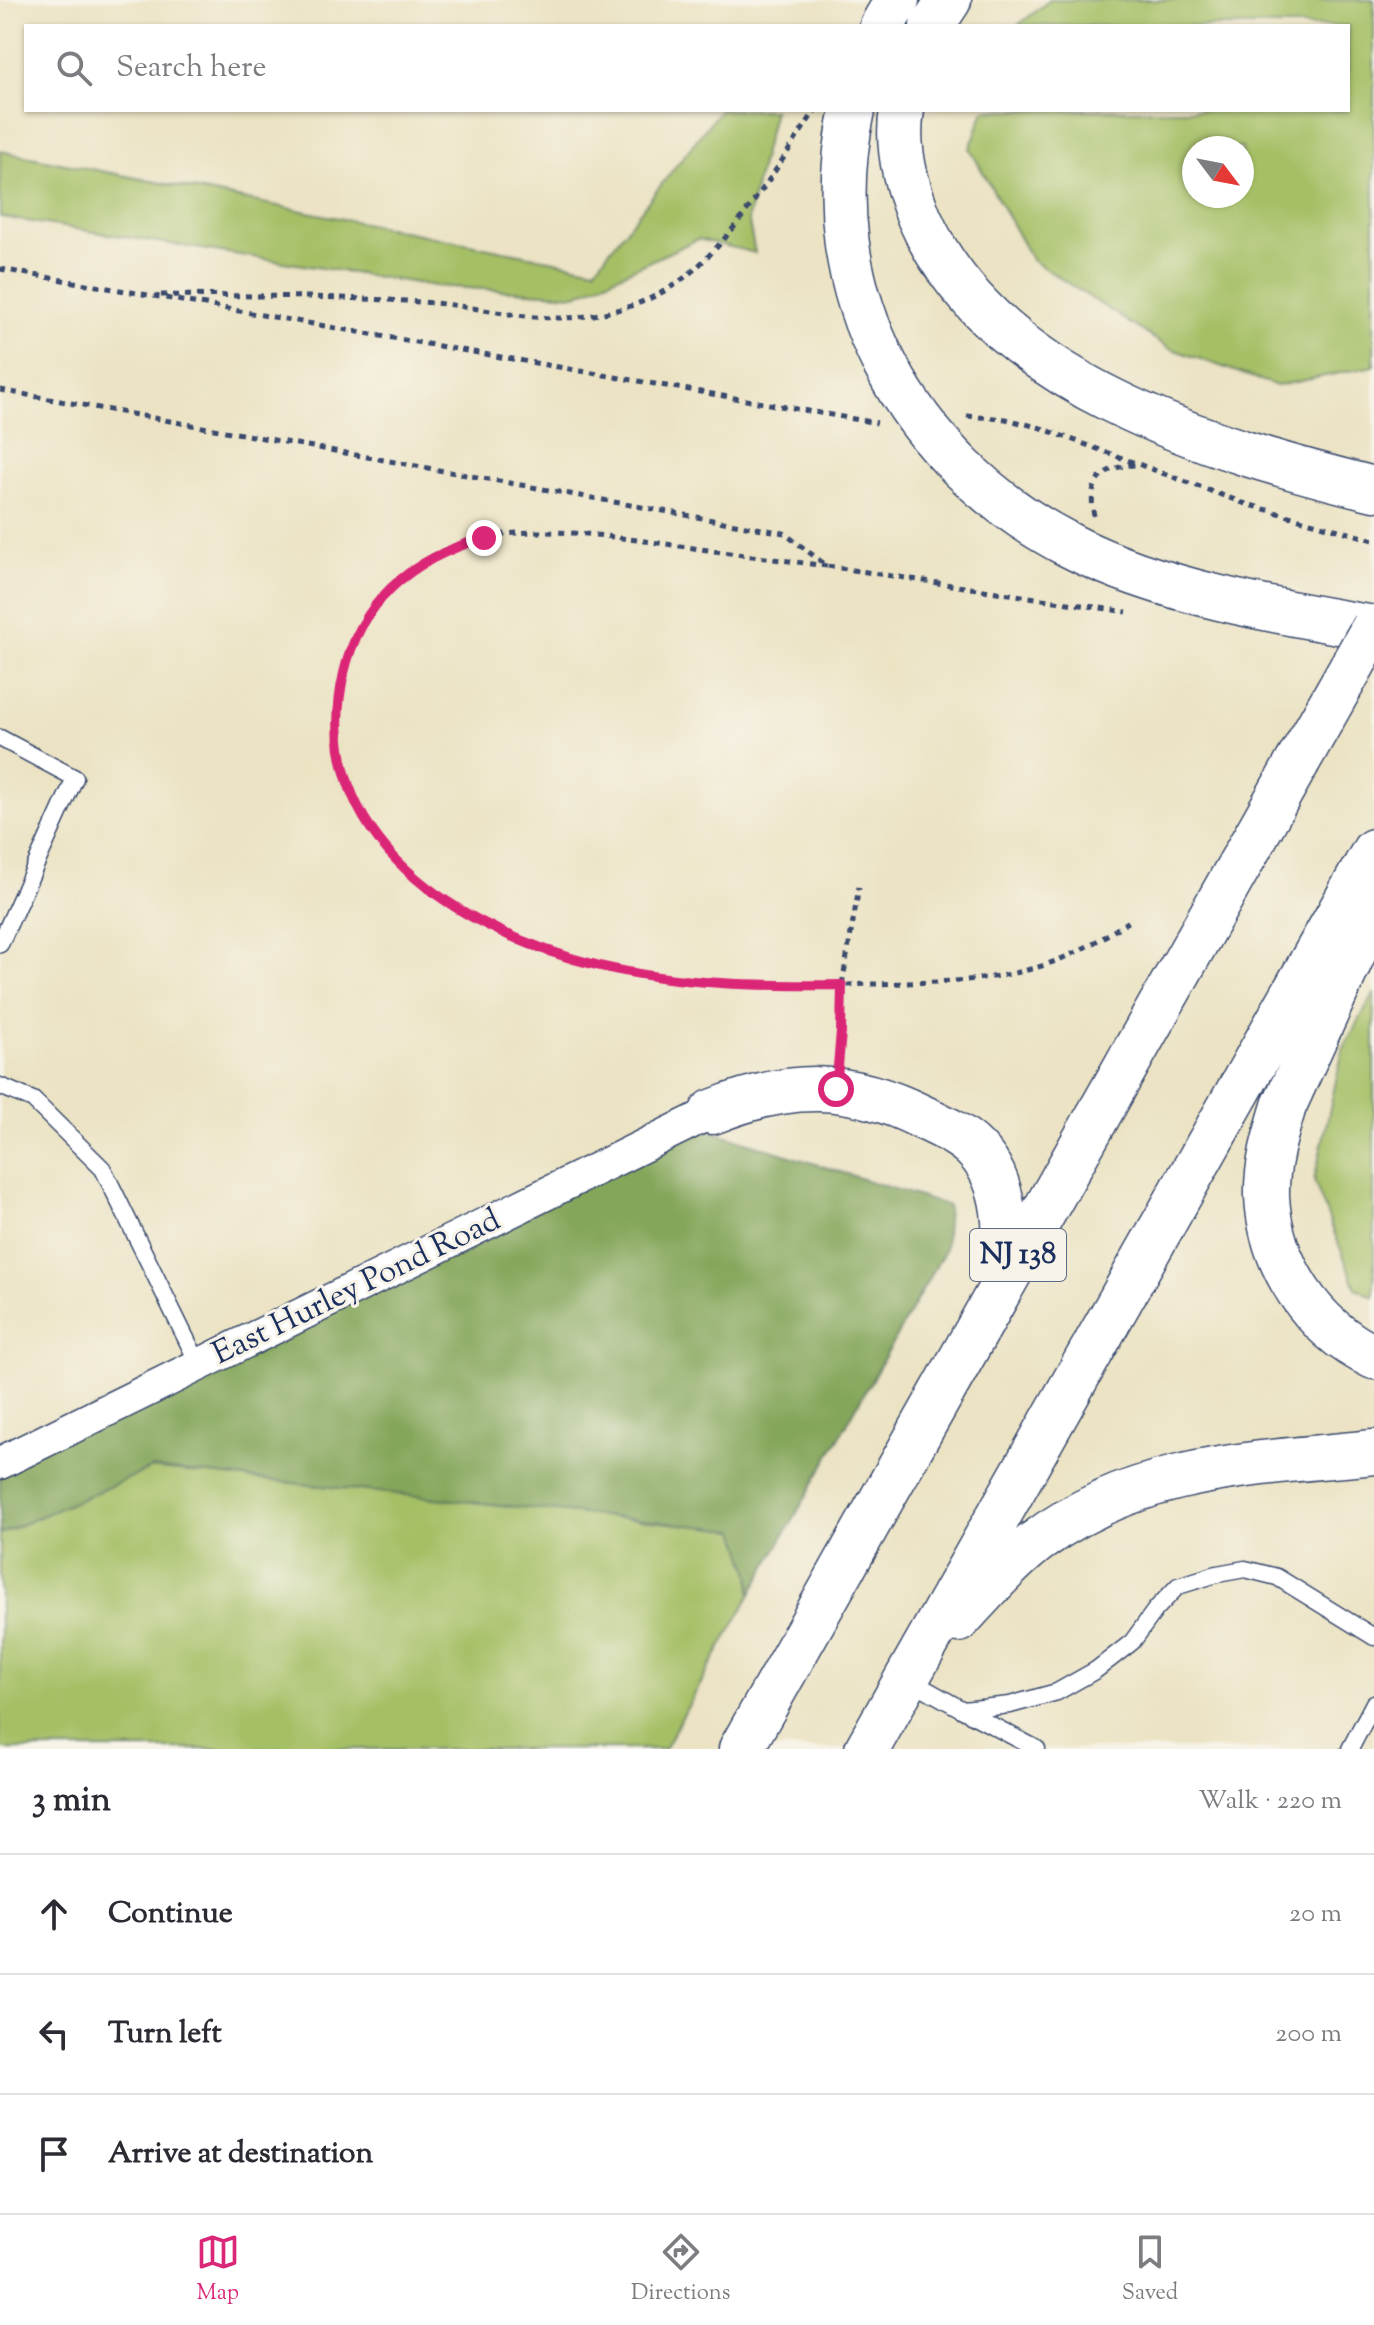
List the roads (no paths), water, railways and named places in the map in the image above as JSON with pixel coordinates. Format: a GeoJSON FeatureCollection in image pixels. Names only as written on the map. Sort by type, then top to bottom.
{"type":"FeatureCollection","features":[{"type":"Feature","properties":{"kind":"highway"},"geometry":{"type":"LineString","coordinates":[[883,24],[897,0]]}},
{"type":"Feature","properties":{"kind":"highway"},"geometry":{"type":"LineString","coordinates":[[933,24],[949,0]]}},
{"type":"Feature","properties":{"kind":"highway"},"geometry":{"type":"LineString","coordinates":[[853,112],[844,172],[843,213],[856,296],[871,337],[894,381],[918,420],[950,457],[988,492],[1029,522],[1072,547],[1117,566],[1231,600],[1295,615],[1374,628]]}},
{"type":"Feature","properties":{"kind":"highway"},"geometry":{"type":"LineString","coordinates":[[902,112],[901,142],[905,172],[924,227],[937,251],[971,297],[1014,338],[1087,386],[1163,423],[1247,454],[1374,489]]}},
{"type":"Feature","properties":{"kind":"highway","name":"NJ 138"},"geometry":{"type":"LineString","coordinates":[[741,1749],[1374,628]]}},
{"type":"Feature","properties":{"kind":"highway"},"geometry":{"type":"LineString","coordinates":[[867,1749],[1374,851]]}},
{"type":"Feature","properties":{"kind":"highway"},"geometry":{"type":"LineString","coordinates":[[1374,908],[1284,1106],[1268,1167],[1267,1196],[1274,1239],[1297,1290],[1317,1315],[1341,1337],[1374,1357]]}},
{"type":"Feature","properties":{"kind":"highway"},"geometry":{"type":"LineString","coordinates":[[712,1112],[776,1092],[836,1089],[859,1092],[908,1109],[958,1136],[975,1148],[995,1180],[1004,1220],[1005,1245],[997,1292]]}},
{"type":"Feature","properties":{"kind":"highway"},"geometry":{"type":"LineString","coordinates":[[906,1678],[1010,1565],[1036,1542],[1113,1498],[1192,1472],[1374,1452]]}},
{"type":"Feature","properties":{"kind":"street","name":"East Hurley Pond Road"},"geometry":{"type":"LineString","coordinates":[[0,1463],[712,1112]]}},
{"type":"Feature","properties":{"kind":"lane"},"geometry":{"type":"LineString","coordinates":[[0,738],[75,778],[0,944]]}},
{"type":"Feature","properties":{"kind":"lane"},"geometry":{"type":"LineString","coordinates":[[0,1086],[33,1100],[103,1169],[199,1365]]}},
{"type":"Feature","properties":{"kind":"lane"},"geometry":{"type":"LineString","coordinates":[[963,1710],[1010,1705],[1057,1692],[1096,1670],[1132,1642],[1156,1609],[1178,1586],[1245,1569],[1277,1577],[1374,1637]]}},
{"type":"Feature","properties":{"kind":"lane"},"geometry":{"type":"LineString","coordinates":[[906,1678],[1037,1749]]}},
{"type":"Feature","properties":{"kind":"lane"},"geometry":{"type":"LineString","coordinates":[[1350,1749],[1374,1703]]}}]}
